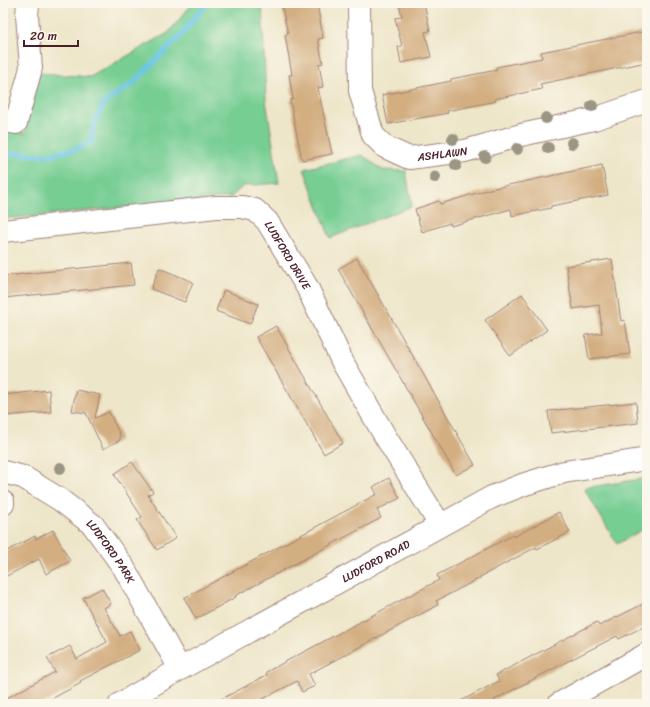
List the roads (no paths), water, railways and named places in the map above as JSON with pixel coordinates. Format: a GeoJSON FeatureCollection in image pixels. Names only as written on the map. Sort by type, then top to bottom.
{"type":"FeatureCollection","features":[{"type":"Feature","properties":{"kind":"street"},"geometry":{"type":"LineString","coordinates":[[3,121],[16,123],[31,68],[27,16],[28,3]]}},
{"type":"Feature","properties":{"kind":"street","name":"ASHLAWN"},"geometry":{"type":"LineString","coordinates":[[360,3],[360,91],[373,135],[385,147],[409,158],[464,151],[521,135],[594,119],[647,101]]}},
{"type":"Feature","properties":{"kind":"street","name":"LUDFORD DRIVE"},"geometry":{"type":"LineString","coordinates":[[3,231],[216,207],[242,207],[255,210],[266,221],[307,287],[344,363],[385,436],[440,525]]}},
{"type":"Feature","properties":{"kind":"street","name":"LUDFORD ROAD"},"geometry":{"type":"LineString","coordinates":[[120,704],[180,669],[492,497],[525,484],[564,472],[647,459]]}},
{"type":"Feature","properties":{"kind":"street","name":"LUDFORD PARK"},"geometry":{"type":"LineString","coordinates":[[3,472],[23,478],[59,499],[93,525],[124,568],[180,669]]}},
{"type":"Feature","properties":{"kind":"street"},"geometry":{"type":"LineString","coordinates":[[559,704],[647,654]]}},
{"type":"Feature","properties":{"kind":"waterway"},"geometry":{"type":"LineString","coordinates":[[3,153],[47,155],[76,149],[92,141],[93,126],[104,103],[133,83],[182,34],[207,3]]}}]}
